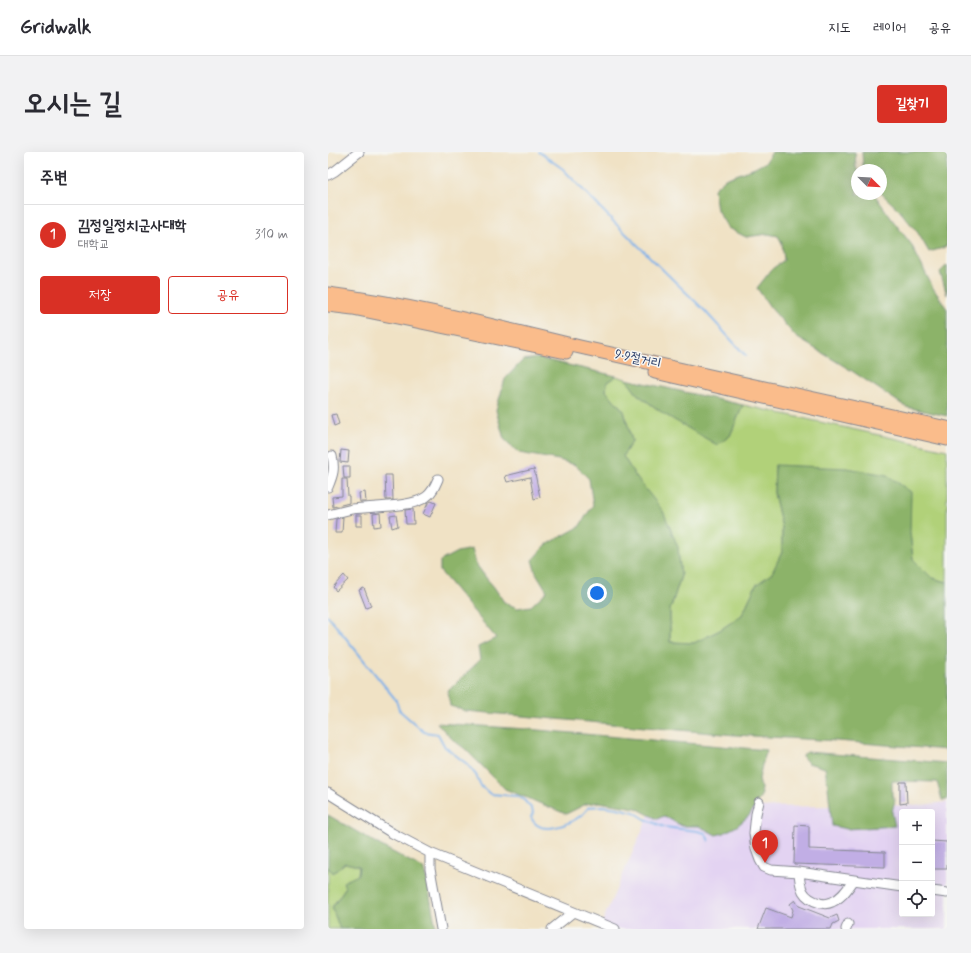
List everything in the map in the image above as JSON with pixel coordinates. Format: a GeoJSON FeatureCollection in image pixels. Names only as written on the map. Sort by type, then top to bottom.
{"type":"FeatureCollection","features":[{"type":"Feature","properties":{"kind":"highway","name":"9·9절거리"},"geometry":{"type":"LineString","coordinates":[[328,294],[359,298],[428,311],[582,347],[947,428]]}},
{"type":"Feature","properties":{"kind":"highway","name":"9·9절거리"},"geometry":{"type":"LineString","coordinates":[[328,305],[353,308],[576,354],[947,439]]}},
{"type":"Feature","properties":{"kind":"street"},"geometry":{"type":"LineString","coordinates":[[328,175],[359,152]]}},
{"type":"Feature","properties":{"kind":"street"},"geometry":{"type":"LineString","coordinates":[[328,487],[334,470],[332,456]]}},
{"type":"Feature","properties":{"kind":"street"},"geometry":{"type":"LineString","coordinates":[[328,515],[353,509],[402,504],[420,500],[427,496],[438,480]]}},
{"type":"Feature","properties":{"kind":"street"},"geometry":{"type":"LineString","coordinates":[[328,793],[392,833],[430,853],[615,929]]}},
{"type":"Feature","properties":{"kind":"street"},"geometry":{"type":"LineString","coordinates":[[759,802],[754,833],[756,849],[764,867],[772,870],[799,872],[899,887]]}},
{"type":"Feature","properties":{"kind":"street"},"geometry":{"type":"LineString","coordinates":[[430,853],[430,869],[441,929]]}},
{"type":"Feature","properties":{"kind":"street"},"geometry":{"type":"LineString","coordinates":[[799,872],[800,884],[805,894],[810,899],[827,904],[837,899],[854,880]]}},
{"type":"Feature","properties":{"kind":"street"},"geometry":{"type":"LineString","coordinates":[[935,891],[947,893]]}},
{"type":"Feature","properties":{"kind":"street"},"geometry":{"type":"LineString","coordinates":[[552,929],[573,912]]}},
{"type":"Feature","properties":{"kind":"shaded area"},"geometry":{"type":"Polygon","coordinates":[[[947,802],[947,929],[599,929],[652,808],[922,805],[947,802]]]}},
{"type":"Feature","properties":{"kind":"green space"},"geometry":{"type":"Polygon","coordinates":[[[772,152],[855,152],[856,164],[851,164],[851,200],[878,200],[911,244],[933,288],[947,309],[947,416],[906,407],[852,371],[796,337],[770,307],[757,288],[772,269],[784,260],[782,243],[778,236],[768,234],[746,237],[728,228],[717,210],[714,189],[725,179],[755,168],[766,162],[772,152]]]}},
{"type":"Feature","properties":{"kind":"green space"},"geometry":{"type":"Polygon","coordinates":[[[862,152],[947,152],[947,245],[943,248],[929,252],[918,233],[899,210],[887,199],[887,164],[863,164],[862,152]]]}},
{"type":"Feature","properties":{"kind":"green space"},"geometry":{"type":"Polygon","coordinates":[[[947,265],[947,295],[940,272],[947,265]]]}},
{"type":"Feature","properties":{"kind":"green space"},"geometry":{"type":"Polygon","coordinates":[[[538,358],[616,376],[607,382],[606,391],[624,411],[632,441],[623,456],[636,477],[663,511],[678,547],[681,576],[670,610],[670,642],[694,643],[720,630],[742,615],[756,585],[772,573],[782,552],[782,528],[774,493],[775,465],[847,468],[887,475],[911,492],[910,533],[913,559],[932,578],[947,582],[947,750],[837,741],[735,735],[466,711],[450,706],[448,691],[480,660],[478,647],[496,638],[440,571],[440,561],[457,552],[472,549],[476,564],[504,602],[517,608],[531,606],[547,591],[536,573],[532,560],[546,545],[579,527],[593,505],[589,479],[575,465],[559,460],[519,453],[504,439],[496,410],[505,379],[523,360],[538,358]]]}},
{"type":"Feature","properties":{"kind":"green space"},"geometry":{"type":"Polygon","coordinates":[[[616,376],[626,379],[637,394],[664,414],[690,428],[730,436],[743,405],[947,450],[947,582],[932,578],[913,559],[910,533],[775,465],[774,493],[782,528],[782,552],[772,574],[756,585],[742,615],[720,630],[694,643],[670,642],[670,610],[681,576],[636,477],[623,456],[632,441],[624,411],[606,391],[607,382],[616,376]]]}},
{"type":"Feature","properties":{"kind":"green space"},"geometry":{"type":"Polygon","coordinates":[[[626,379],[743,405],[730,436],[717,445],[664,414],[637,394],[626,379]]]}},
{"type":"Feature","properties":{"kind":"green space"},"geometry":{"type":"Polygon","coordinates":[[[437,723],[526,729],[767,750],[759,779],[762,794],[750,815],[737,826],[724,833],[716,835],[699,826],[682,826],[664,816],[657,819],[636,808],[599,802],[586,804],[566,814],[505,789],[437,723]]]}},
{"type":"Feature","properties":{"kind":"green space"},"geometry":{"type":"Polygon","coordinates":[[[807,752],[947,763],[947,800],[942,800],[937,782],[892,781],[892,795],[895,800],[892,812],[895,826],[847,829],[832,826],[825,768],[808,763],[802,756],[807,752]]]}},
{"type":"Feature","properties":{"kind":"green space"},"geometry":{"type":"Polygon","coordinates":[[[328,815],[423,868],[427,880],[436,929],[340,929],[332,908],[345,888],[343,882],[358,875],[359,866],[345,863],[333,873],[328,867],[328,815]]]}},
{"type":"Feature","properties":{"kind":"green space"},"geometry":{"type":"Polygon","coordinates":[[[345,863],[359,866],[358,875],[345,888],[332,907],[340,929],[328,929],[328,867],[333,873],[345,863]]]}},
{"type":"Feature","properties":{"kind":"building"},"geometry":{"type":"Polygon","coordinates":[[[336,414],[339,424],[334,426],[331,415],[336,414]]]}},
{"type":"Feature","properties":{"kind":"building"},"geometry":{"type":"Polygon","coordinates":[[[341,450],[349,451],[348,463],[340,462],[341,450]]]}},
{"type":"Feature","properties":{"kind":"building"},"geometry":{"type":"Polygon","coordinates":[[[343,466],[350,466],[350,478],[344,478],[343,466]]]}},
{"type":"Feature","properties":{"kind":"building"},"geometry":{"type":"Polygon","coordinates":[[[534,469],[540,497],[534,499],[530,477],[507,482],[505,476],[534,469]]]}},
{"type":"Feature","properties":{"kind":"building"},"geometry":{"type":"Polygon","coordinates":[[[385,475],[392,475],[393,500],[386,500],[385,475]]]}},
{"type":"Feature","properties":{"kind":"building"},"geometry":{"type":"Polygon","coordinates":[[[342,479],[347,479],[349,503],[333,507],[332,497],[342,496],[342,479]]]}},
{"type":"Feature","properties":{"kind":"building"},"geometry":{"type":"Polygon","coordinates":[[[365,492],[366,502],[360,502],[359,493],[365,492]]]}},
{"type":"Feature","properties":{"kind":"building"},"geometry":{"type":"Polygon","coordinates":[[[431,501],[436,503],[430,517],[423,514],[428,503],[431,501]]]}},
{"type":"Feature","properties":{"kind":"building"},"geometry":{"type":"Polygon","coordinates":[[[413,509],[414,524],[406,524],[405,510],[413,509]]]}},
{"type":"Feature","properties":{"kind":"building"},"geometry":{"type":"Polygon","coordinates":[[[380,513],[381,526],[374,527],[373,514],[380,513]]]}},
{"type":"Feature","properties":{"kind":"building"},"geometry":{"type":"Polygon","coordinates":[[[356,515],[362,515],[362,526],[356,526],[356,515]]]}},
{"type":"Feature","properties":{"kind":"building"},"geometry":{"type":"Polygon","coordinates":[[[396,515],[398,526],[392,528],[390,516],[396,515]]]}},
{"type":"Feature","properties":{"kind":"building"},"geometry":{"type":"Polygon","coordinates":[[[343,517],[342,533],[335,533],[336,519],[343,517]]]}},
{"type":"Feature","properties":{"kind":"building"},"geometry":{"type":"Polygon","coordinates":[[[344,575],[348,580],[336,591],[333,587],[344,575]]]}},
{"type":"Feature","properties":{"kind":"building"},"geometry":{"type":"Polygon","coordinates":[[[364,588],[371,606],[366,608],[359,590],[364,588]]]}},
{"type":"Feature","properties":{"kind":"building"},"geometry":{"type":"Polygon","coordinates":[[[900,782],[906,782],[907,803],[900,804],[900,782]]]}},
{"type":"Feature","properties":{"kind":"building"},"geometry":{"type":"Polygon","coordinates":[[[795,825],[809,826],[809,849],[885,852],[885,867],[794,864],[795,825]]]}},
{"type":"Feature","properties":{"kind":"building"},"geometry":{"type":"Polygon","coordinates":[[[935,841],[947,842],[947,869],[935,869],[935,841]]]}},
{"type":"Feature","properties":{"kind":"building"},"geometry":{"type":"Polygon","coordinates":[[[795,900],[799,906],[830,918],[837,915],[839,921],[833,924],[831,929],[758,929],[766,908],[791,917],[793,910],[790,904],[795,900]]]}},
{"type":"Feature","properties":{"kind":"waterway"},"geometry":{"type":"LineString","coordinates":[[539,152],[563,169],[614,222],[703,309],[746,356]]}},
{"type":"Feature","properties":{"kind":"waterway"},"geometry":{"type":"LineString","coordinates":[[328,616],[396,700],[399,710],[424,732],[438,734],[445,747],[467,764],[476,775],[481,786],[490,794],[517,796],[523,799],[532,809],[533,813],[531,817],[535,823],[541,827],[548,828],[563,825],[578,818],[589,807],[602,806],[634,812],[645,819],[664,827],[705,833],[709,841]]}},
{"type":"Feature","properties":{"kind":"place","name":"김정일정치군사대학"},"geometry":{"type":"Point","coordinates":[765,863]}}]}
